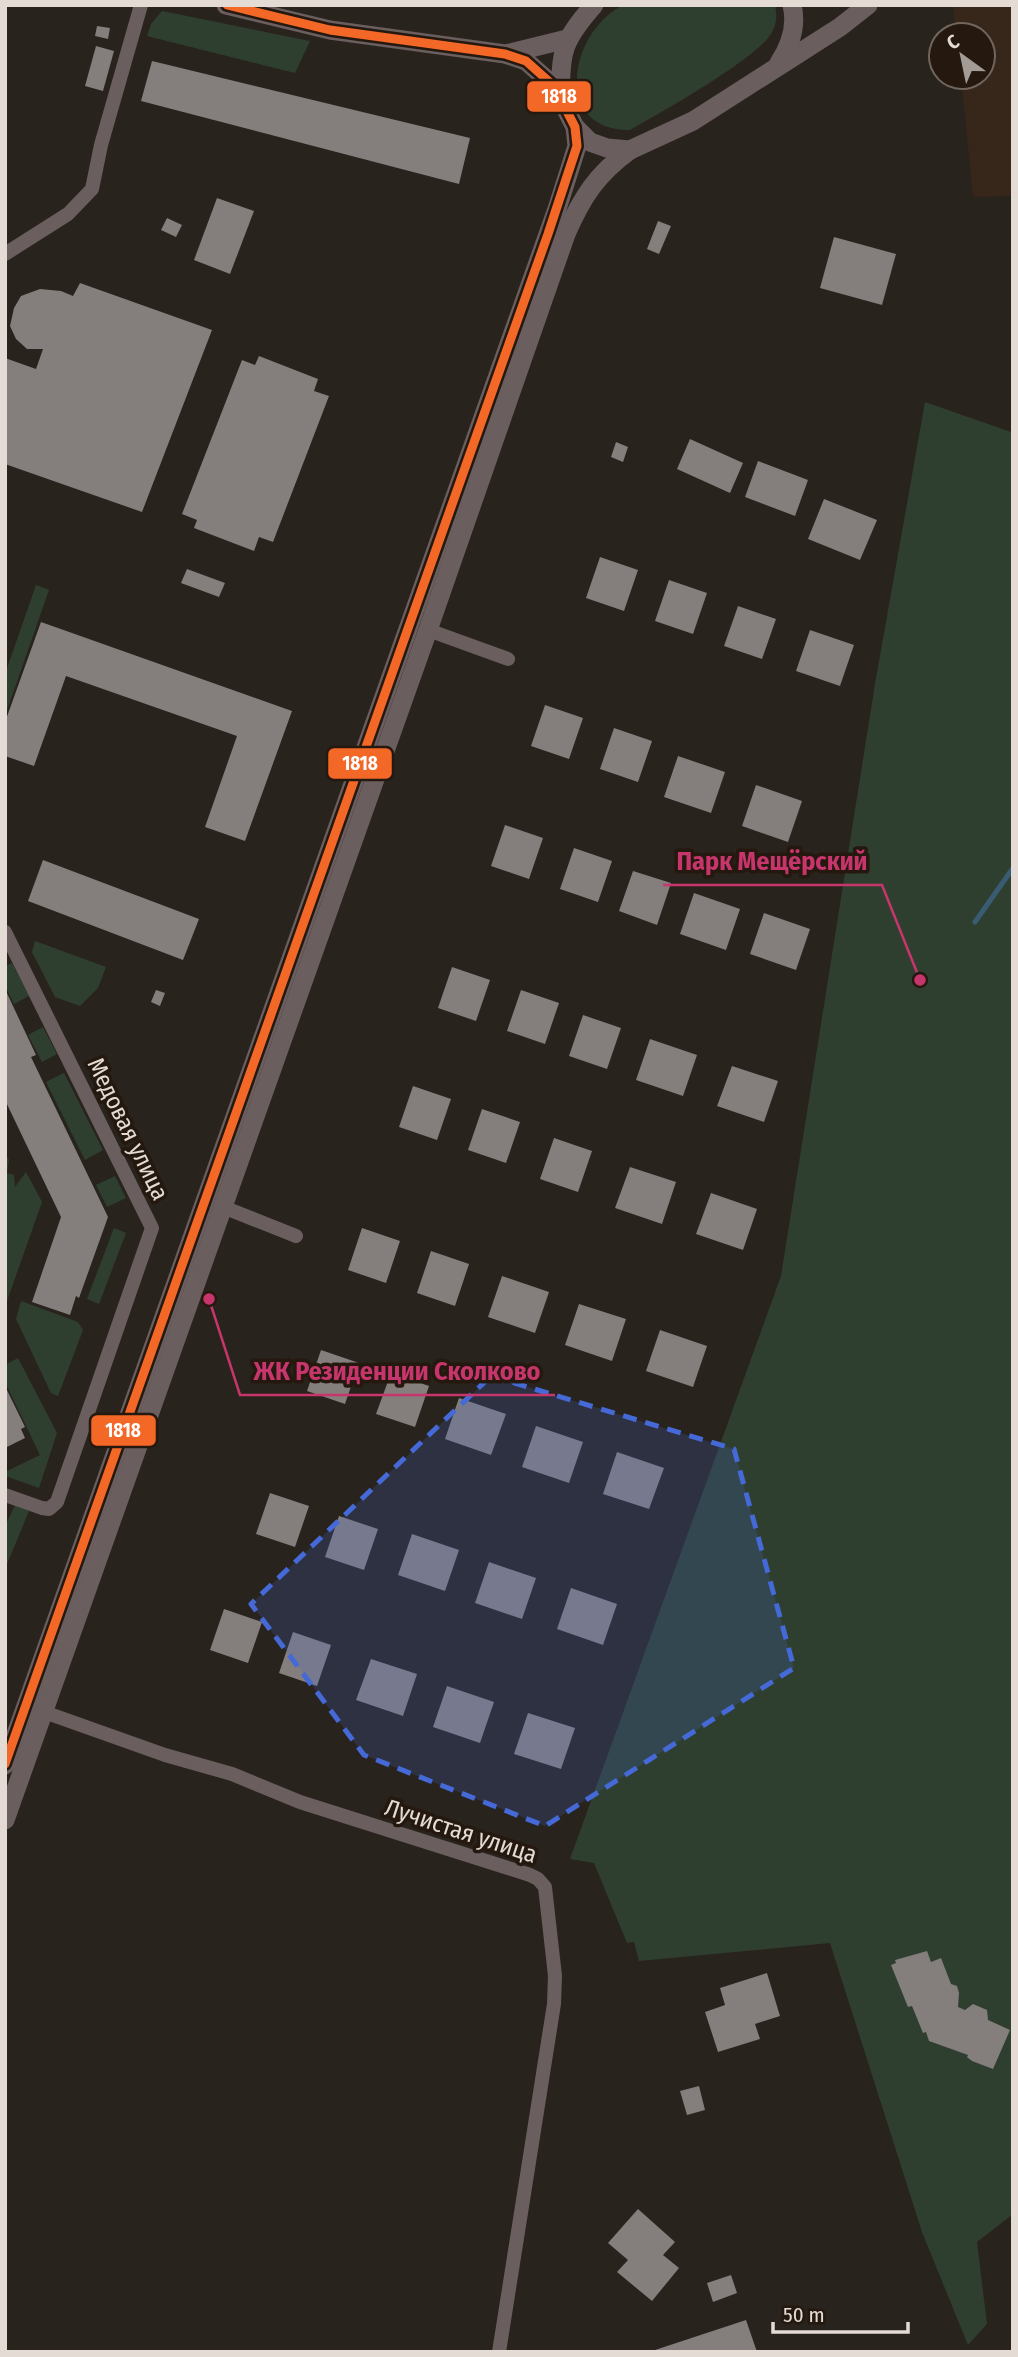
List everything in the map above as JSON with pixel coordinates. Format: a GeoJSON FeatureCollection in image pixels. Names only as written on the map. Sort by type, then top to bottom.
{"type":"FeatureCollection","features":[{"type":"Feature","properties":{"kind":"street"},"geometry":{"type":"LineString","coordinates":[[5,254],[68,214],[92,189],[101,145],[141,5]]}},
{"type":"Feature","properties":{"kind":"street"},"geometry":{"type":"LineString","coordinates":[[226,5],[330,30],[505,54],[526,61],[554,86],[575,127],[590,142],[607,148],[630,150]]}},
{"type":"Feature","properties":{"kind":"street"},"geometry":{"type":"LineString","coordinates":[[561,97],[561,60],[567,39],[594,5]]}},
{"type":"Feature","properties":{"kind":"street"},"geometry":{"type":"LineString","coordinates":[[776,67],[787,51],[793,33],[792,5]]}},
{"type":"Feature","properties":{"kind":"street"},"geometry":{"type":"LineString","coordinates":[[5,1820],[566,234],[589,189],[612,163],[630,150],[692,121],[869,5]]}},
{"type":"Feature","properties":{"kind":"street"},"geometry":{"type":"LineString","coordinates":[[505,54],[567,39]]}},
{"type":"Feature","properties":{"kind":"street"},"geometry":{"type":"LineString","coordinates":[[5,1765],[557,209],[576,146],[575,127]]}},
{"type":"Feature","properties":{"kind":"street"},"geometry":{"type":"LineString","coordinates":[[428,630],[508,659]]}},
{"type":"Feature","properties":{"kind":"street","name":"Медовая улица"},"geometry":{"type":"LineString","coordinates":[[5,932],[152,1228],[57,1502],[49,1508],[42,1508],[5,1496]]}},
{"type":"Feature","properties":{"kind":"street"},"geometry":{"type":"LineString","coordinates":[[223,1208],[296,1236]]}},
{"type":"Feature","properties":{"kind":"street","name":"Лучистая улица"},"geometry":{"type":"LineString","coordinates":[[44,1712],[116,1738],[232,1774],[300,1802],[530,1874],[545,1887],[555,1976],[554,2004],[499,2352]]}},
{"type":"Feature","properties":{"kind":"highlighted area"},"geometry":{"type":"Polygon","coordinates":[[[491,1376],[734,1449],[794,1668],[545,1826],[364,1755],[251,1604],[491,1376]]]}},
{"type":"Feature","properties":{"kind":"shaded area"},"geometry":{"type":"Polygon","coordinates":[[[953,5],[1013,5],[1013,196],[973,197],[962,91],[997,91],[997,21],[955,21],[953,5]]]}},
{"type":"Feature","properties":{"kind":"green space"},"geometry":{"type":"Polygon","coordinates":[[[623,5],[775,5],[776,19],[772,32],[764,43],[749,56],[630,130],[606,126],[589,115],[580,99],[577,79],[581,58],[590,37],[604,19],[623,5]]]}},
{"type":"Feature","properties":{"kind":"green space"},"geometry":{"type":"Polygon","coordinates":[[[162,11],[310,41],[295,73],[147,36],[151,24],[162,11]]]}},
{"type":"Feature","properties":{"kind":"green space"},"geometry":{"type":"Polygon","coordinates":[[[925,402],[1011,432],[1013,426],[1013,2214],[977,2242],[987,2324],[968,2345],[922,2232],[830,1943],[639,1961],[634,1942],[627,1943],[594,1863],[570,1859],[781,1276],[875,684],[925,402]]]}},
{"type":"Feature","properties":{"kind":"green space"},"geometry":{"type":"Polygon","coordinates":[[[36,585],[49,590],[5,716],[5,674],[36,585]]]}},
{"type":"Feature","properties":{"kind":"green space"},"geometry":{"type":"Polygon","coordinates":[[[35,941],[106,967],[98,988],[80,1006],[55,997],[32,952],[35,941]]]}},
{"type":"Feature","properties":{"kind":"green space"},"geometry":{"type":"Polygon","coordinates":[[[12,963],[29,996],[14,1004],[5,986],[5,966],[12,963]]]}},
{"type":"Feature","properties":{"kind":"green space"},"geometry":{"type":"Polygon","coordinates":[[[43,1027],[57,1054],[42,1062],[28,1035],[43,1027]]]}},
{"type":"Feature","properties":{"kind":"green space"},"geometry":{"type":"Polygon","coordinates":[[[64,1073],[103,1150],[85,1160],[46,1082],[64,1073]]]}},
{"type":"Feature","properties":{"kind":"green space"},"geometry":{"type":"Polygon","coordinates":[[[5,1153],[9,1160],[7,1173],[14,1175],[15,1187],[26,1172],[42,1202],[7,1301],[5,1300],[5,1153]]]}},
{"type":"Feature","properties":{"kind":"green space"},"geometry":{"type":"Polygon","coordinates":[[[115,1176],[126,1198],[107,1207],[96,1185],[115,1176]]]}},
{"type":"Feature","properties":{"kind":"green space"},"geometry":{"type":"Polygon","coordinates":[[[114,1228],[126,1233],[99,1304],[87,1299],[114,1228]]]}},
{"type":"Feature","properties":{"kind":"green space"},"geometry":{"type":"Polygon","coordinates":[[[21,1301],[78,1322],[83,1330],[58,1396],[51,1393],[16,1319],[21,1301]]]}},
{"type":"Feature","properties":{"kind":"green space"},"geometry":{"type":"Polygon","coordinates":[[[18,1358],[57,1433],[39,1488],[5,1476],[5,1472],[40,1455],[5,1382],[5,1365],[18,1358]]]}},
{"type":"Feature","properties":{"kind":"green space"},"geometry":{"type":"Polygon","coordinates":[[[15,1505],[29,1511],[5,1569],[5,1522],[15,1505]]]}},
{"type":"Feature","properties":{"kind":"building"},"geometry":{"type":"Polygon","coordinates":[[[97,26],[110,28],[108,39],[95,36],[97,26]]]}},
{"type":"Feature","properties":{"kind":"building"},"geometry":{"type":"Polygon","coordinates":[[[96,46],[114,51],[103,91],[85,86],[96,46]]]}},
{"type":"Feature","properties":{"kind":"building"},"geometry":{"type":"Polygon","coordinates":[[[152,61],[470,138],[459,184],[141,101],[152,61]]]}},
{"type":"Feature","properties":{"kind":"building"},"geometry":{"type":"Polygon","coordinates":[[[217,198],[254,211],[230,274],[194,260],[217,198]]]}},
{"type":"Feature","properties":{"kind":"building"},"geometry":{"type":"Polygon","coordinates":[[[167,218],[182,225],[176,237],[161,230],[167,218]]]}},
{"type":"Feature","properties":{"kind":"building"},"geometry":{"type":"Polygon","coordinates":[[[658,221],[671,226],[659,254],[647,249],[658,221]]]}},
{"type":"Feature","properties":{"kind":"building"},"geometry":{"type":"Polygon","coordinates":[[[834,237],[896,254],[882,305],[820,288],[834,237]]]}},
{"type":"Feature","properties":{"kind":"building"},"geometry":{"type":"Polygon","coordinates":[[[80,283],[212,330],[142,512],[5,464],[5,358],[36,369],[43,349],[27,349],[16,339],[10,326],[14,308],[21,296],[40,289],[61,291],[73,296],[80,283]]]}},
{"type":"Feature","properties":{"kind":"building"},"geometry":{"type":"Polygon","coordinates":[[[259,356],[318,379],[314,391],[329,396],[273,542],[259,537],[254,551],[194,528],[197,520],[182,514],[242,360],[255,365],[259,356]]]}},
{"type":"Feature","properties":{"kind":"building"},"geometry":{"type":"Polygon","coordinates":[[[690,439],[743,463],[730,493],[677,469],[690,439]]]}},
{"type":"Feature","properties":{"kind":"building"},"geometry":{"type":"Polygon","coordinates":[[[616,442],[628,447],[623,462],[611,457],[616,442]]]}},
{"type":"Feature","properties":{"kind":"building"},"geometry":{"type":"Polygon","coordinates":[[[758,461],[808,480],[795,516],[745,497],[758,461]]]}},
{"type":"Feature","properties":{"kind":"building"},"geometry":{"type":"Polygon","coordinates":[[[824,499],[877,520],[860,560],[808,539],[824,499]]]}},
{"type":"Feature","properties":{"kind":"building"},"geometry":{"type":"Polygon","coordinates":[[[600,557],[638,570],[624,611],[586,598],[600,557]]]}},
{"type":"Feature","properties":{"kind":"building"},"geometry":{"type":"Polygon","coordinates":[[[187,569],[225,583],[219,597],[181,583],[187,569]]]}},
{"type":"Feature","properties":{"kind":"building"},"geometry":{"type":"Polygon","coordinates":[[[669,580],[707,593],[693,634],[655,621],[669,580]]]}},
{"type":"Feature","properties":{"kind":"building"},"geometry":{"type":"Polygon","coordinates":[[[738,606],[776,619],[762,659],[724,646],[738,606]]]}},
{"type":"Feature","properties":{"kind":"building"},"geometry":{"type":"Polygon","coordinates":[[[41,622],[292,711],[245,841],[205,827],[237,736],[66,676],[34,766],[5,756],[5,722],[41,622]]]}},
{"type":"Feature","properties":{"kind":"building"},"geometry":{"type":"Polygon","coordinates":[[[810,630],[854,645],[840,686],[796,671],[810,630]]]}},
{"type":"Feature","properties":{"kind":"building"},"geometry":{"type":"Polygon","coordinates":[[[545,705],[583,718],[569,759],[531,746],[545,705]]]}},
{"type":"Feature","properties":{"kind":"building"},"geometry":{"type":"Polygon","coordinates":[[[614,728],[652,741],[638,782],[600,769],[614,728]]]}},
{"type":"Feature","properties":{"kind":"building"},"geometry":{"type":"Polygon","coordinates":[[[678,756],[725,772],[711,813],[664,797],[678,756]]]}},
{"type":"Feature","properties":{"kind":"building"},"geometry":{"type":"Polygon","coordinates":[[[756,785],[802,801],[788,842],[742,826],[756,785]]]}},
{"type":"Feature","properties":{"kind":"building"},"geometry":{"type":"Polygon","coordinates":[[[505,825],[543,838],[529,879],[491,866],[505,825]]]}},
{"type":"Feature","properties":{"kind":"building"},"geometry":{"type":"Polygon","coordinates":[[[574,848],[612,861],[598,902],[560,889],[574,848]]]}},
{"type":"Feature","properties":{"kind":"building"},"geometry":{"type":"Polygon","coordinates":[[[43,860],[199,919],[183,960],[28,901],[43,860]]]}},
{"type":"Feature","properties":{"kind":"building"},"geometry":{"type":"Polygon","coordinates":[[[633,871],[671,883],[657,925],[619,911],[633,871]]]}},
{"type":"Feature","properties":{"kind":"building"},"geometry":{"type":"Polygon","coordinates":[[[694,893],[740,909],[726,950],[680,934],[694,893]]]}},
{"type":"Feature","properties":{"kind":"building"},"geometry":{"type":"Polygon","coordinates":[[[764,913],[810,929],[796,970],[750,954],[764,913]]]}},
{"type":"Feature","properties":{"kind":"building"},"geometry":{"type":"Polygon","coordinates":[[[452,967],[490,980],[476,1021],[438,1008],[452,967]]]}},
{"type":"Feature","properties":{"kind":"building"},"geometry":{"type":"Polygon","coordinates":[[[5,989],[36,1055],[31,1057],[108,1217],[79,1298],[76,1296],[70,1315],[32,1302],[61,1217],[5,1100],[5,989]]]}},
{"type":"Feature","properties":{"kind":"building"},"geometry":{"type":"Polygon","coordinates":[[[156,990],[165,993],[160,1006],[151,1002],[156,990]]]}},
{"type":"Feature","properties":{"kind":"building"},"geometry":{"type":"Polygon","coordinates":[[[521,990],[559,1003],[545,1044],[507,1031],[521,990]]]}},
{"type":"Feature","properties":{"kind":"building"},"geometry":{"type":"Polygon","coordinates":[[[583,1015],[621,1028],[607,1069],[569,1056],[583,1015]]]}},
{"type":"Feature","properties":{"kind":"building"},"geometry":{"type":"Polygon","coordinates":[[[650,1039],[697,1055],[683,1096],[636,1080],[650,1039]]]}},
{"type":"Feature","properties":{"kind":"building"},"geometry":{"type":"Polygon","coordinates":[[[732,1066],[778,1081],[764,1122],[717,1106],[732,1066]]]}},
{"type":"Feature","properties":{"kind":"building"},"geometry":{"type":"Polygon","coordinates":[[[413,1086],[451,1099],[437,1140],[399,1127],[413,1086]]]}},
{"type":"Feature","properties":{"kind":"building"},"geometry":{"type":"Polygon","coordinates":[[[482,1109],[520,1122],[506,1163],[468,1150],[482,1109]]]}},
{"type":"Feature","properties":{"kind":"building"},"geometry":{"type":"Polygon","coordinates":[[[554,1138],[592,1151],[578,1192],[540,1179],[554,1138]]]}},
{"type":"Feature","properties":{"kind":"building"},"geometry":{"type":"Polygon","coordinates":[[[630,1167],[676,1182],[662,1224],[615,1208],[630,1167]]]}},
{"type":"Feature","properties":{"kind":"building"},"geometry":{"type":"Polygon","coordinates":[[[711,1193],[757,1209],[743,1250],[696,1234],[711,1193]]]}},
{"type":"Feature","properties":{"kind":"building"},"geometry":{"type":"Polygon","coordinates":[[[362,1228],[400,1241],[386,1283],[348,1270],[362,1228]]]}},
{"type":"Feature","properties":{"kind":"building"},"geometry":{"type":"Polygon","coordinates":[[[431,1251],[469,1264],[455,1306],[417,1293],[431,1251]]]}},
{"type":"Feature","properties":{"kind":"building"},"geometry":{"type":"Polygon","coordinates":[[[502,1276],[549,1292],[535,1333],[488,1317],[502,1276]]]}},
{"type":"Feature","properties":{"kind":"building"},"geometry":{"type":"Polygon","coordinates":[[[579,1304],[626,1319],[612,1361],[565,1345],[579,1304]]]}},
{"type":"Feature","properties":{"kind":"building"},"geometry":{"type":"Polygon","coordinates":[[[660,1330],[707,1346],[693,1387],[646,1371],[660,1330]]]}},
{"type":"Feature","properties":{"kind":"building"},"geometry":{"type":"Polygon","coordinates":[[[321,1350],[359,1363],[345,1404],[307,1391],[321,1350]]]}},
{"type":"Feature","properties":{"kind":"building"},"geometry":{"type":"Polygon","coordinates":[[[391,1373],[429,1386],[415,1427],[376,1414],[391,1373]]]}},
{"type":"Feature","properties":{"kind":"building"},"geometry":{"type":"Polygon","coordinates":[[[5,1386],[25,1427],[21,1429],[25,1438],[5,1448],[5,1386]]]}},
{"type":"Feature","properties":{"kind":"building"},"geometry":{"type":"Polygon","coordinates":[[[459,1398],[506,1414],[491,1455],[445,1439],[459,1398]]]}},
{"type":"Feature","properties":{"kind":"building"},"geometry":{"type":"Polygon","coordinates":[[[536,1426],[583,1442],[569,1483],[522,1467],[536,1426]]]}},
{"type":"Feature","properties":{"kind":"building"},"geometry":{"type":"Polygon","coordinates":[[[617,1452],[664,1468],[649,1509],[603,1494],[617,1452]]]}},
{"type":"Feature","properties":{"kind":"building"},"geometry":{"type":"Polygon","coordinates":[[[270,1493],[309,1506],[295,1547],[256,1534],[270,1493]]]}},
{"type":"Feature","properties":{"kind":"building"},"geometry":{"type":"Polygon","coordinates":[[[339,1516],[378,1529],[364,1570],[325,1557],[339,1516]]]}},
{"type":"Feature","properties":{"kind":"building"},"geometry":{"type":"Polygon","coordinates":[[[412,1534],[459,1550],[445,1591],[398,1575],[412,1534]]]}},
{"type":"Feature","properties":{"kind":"building"},"geometry":{"type":"Polygon","coordinates":[[[489,1562],[536,1578],[522,1619],[475,1603],[489,1562]]]}},
{"type":"Feature","properties":{"kind":"building"},"geometry":{"type":"Polygon","coordinates":[[[571,1588],[617,1604],[603,1645],[557,1629],[571,1588]]]}},
{"type":"Feature","properties":{"kind":"building"},"geometry":{"type":"Polygon","coordinates":[[[224,1609],[262,1622],[248,1663],[210,1650],[224,1609]]]}},
{"type":"Feature","properties":{"kind":"building"},"geometry":{"type":"Polygon","coordinates":[[[293,1632],[331,1645],[317,1686],[279,1673],[293,1632]]]}},
{"type":"Feature","properties":{"kind":"building"},"geometry":{"type":"Polygon","coordinates":[[[371,1659],[417,1674],[403,1716],[356,1700],[371,1659]]]}},
{"type":"Feature","properties":{"kind":"building"},"geometry":{"type":"Polygon","coordinates":[[[447,1686],[494,1702],[480,1743],[433,1727],[447,1686]]]}},
{"type":"Feature","properties":{"kind":"building"},"geometry":{"type":"Polygon","coordinates":[[[528,1713],[575,1728],[561,1769],[514,1754],[528,1713]]]}},
{"type":"Feature","properties":{"kind":"building"},"geometry":{"type":"Polygon","coordinates":[[[927,1951],[931,1962],[941,1958],[951,1984],[957,1986],[958,2007],[965,2010],[973,2004],[987,2010],[988,2020],[1010,2030],[993,2069],[972,2061],[968,2055],[929,2041],[912,2006],[908,2007],[891,1965],[896,1963],[895,1960],[927,1951]]]}},
{"type":"Feature","properties":{"kind":"building"},"geometry":{"type":"Polygon","coordinates":[[[767,1973],[780,2016],[755,2024],[760,2039],[718,2052],[705,2012],[725,2005],[720,1988],[767,1973]]]}},
{"type":"Feature","properties":{"kind":"building"},"geometry":{"type":"Polygon","coordinates":[[[699,2086],[705,2110],[687,2115],[680,2091],[699,2086]]]}},
{"type":"Feature","properties":{"kind":"building"},"geometry":{"type":"Polygon","coordinates":[[[638,2209],[675,2242],[663,2255],[679,2268],[652,2301],[617,2272],[628,2260],[608,2243],[638,2209]]]}},
{"type":"Feature","properties":{"kind":"building"},"geometry":{"type":"Polygon","coordinates":[[[731,2275],[737,2293],[713,2302],[707,2283],[731,2275]]]}},
{"type":"Feature","properties":{"kind":"building"},"geometry":{"type":"Polygon","coordinates":[[[746,2320],[757,2352],[652,2352],[652,2351],[746,2320]]]}},
{"type":"Feature","properties":{"kind":"waterway"},"geometry":{"type":"LineString","coordinates":[[975,922],[1013,868]]}},
{"type":"Feature","properties":{"kind":"transit line","name":"1818"},"geometry":{"type":"LineString","coordinates":[[5,1764],[577,146],[575,127],[554,86],[526,61],[505,54],[330,30],[227,5]]}},
{"type":"Feature","properties":{"kind":"place","name":"Парк Мещёрский"},"geometry":{"type":"Point","coordinates":[920,980]}},
{"type":"Feature","properties":{"kind":"place","name":"ЖК Резиденции Сколково"},"geometry":{"type":"Point","coordinates":[209,1299]}}]}
